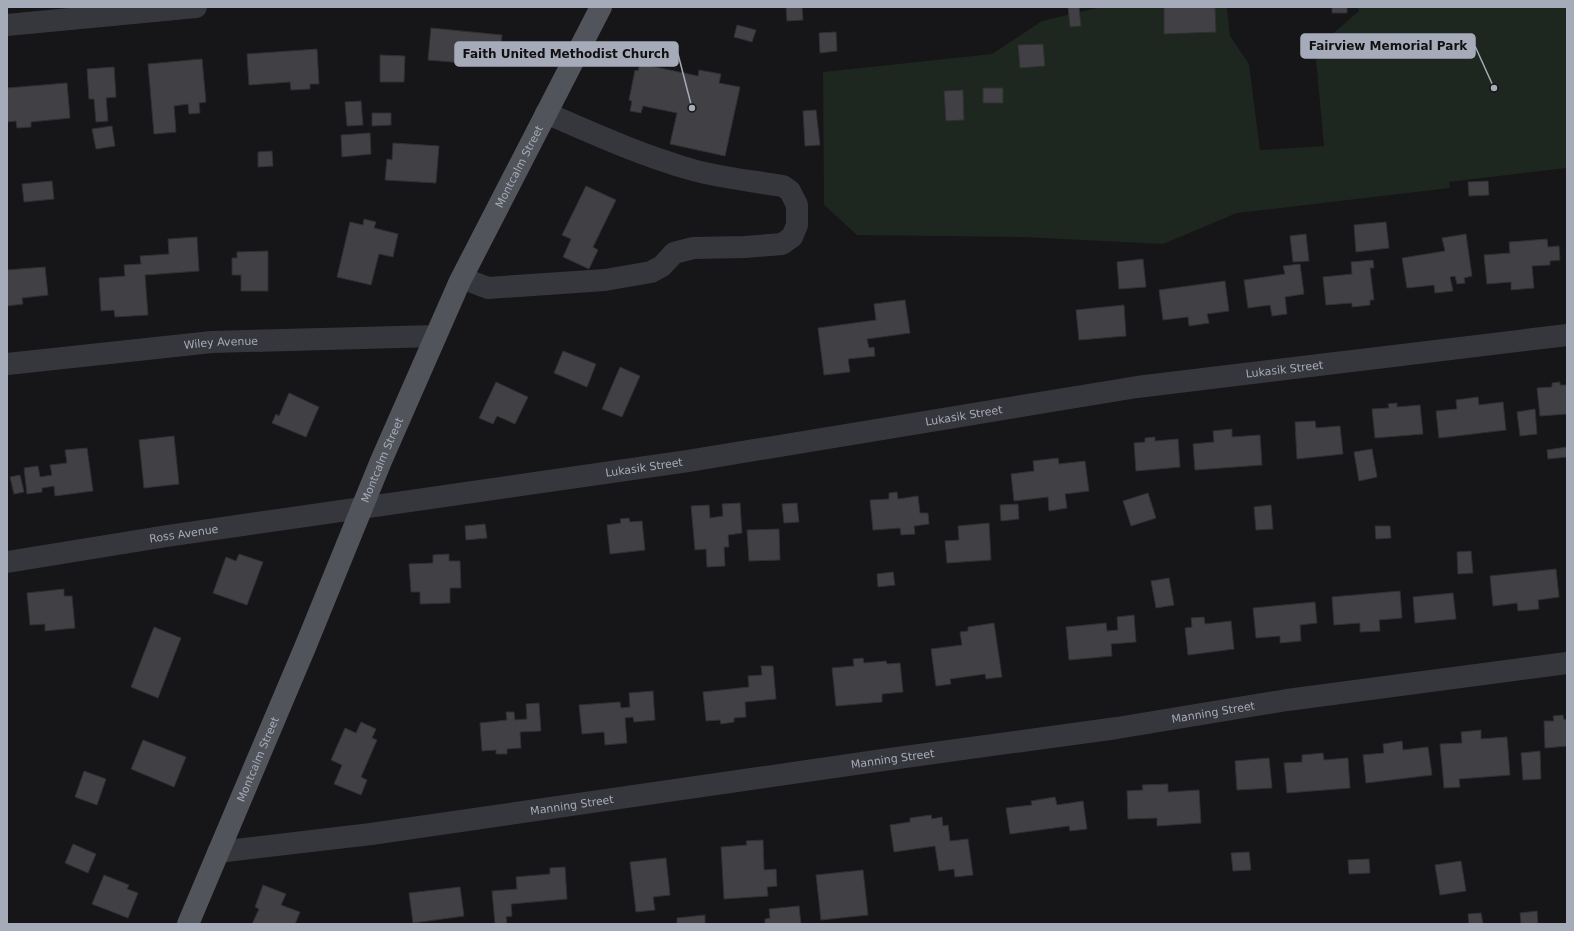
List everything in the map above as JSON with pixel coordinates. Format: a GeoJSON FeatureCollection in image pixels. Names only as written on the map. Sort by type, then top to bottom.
{"type":"FeatureCollection","features":[{"type":"Feature","properties":{"kind":"main road","name":"Montcalm Street"},"geometry":{"type":"LineString","coordinates":[[188,924],[362,509],[462,278],[602,7]]}},
{"type":"Feature","properties":{"kind":"street"},"geometry":{"type":"LineString","coordinates":[[7,25],[196,7]]}},
{"type":"Feature","properties":{"kind":"street"},"geometry":{"type":"LineString","coordinates":[[462,278],[488,288],[605,280],[651,272],[662,266],[674,253],[693,248],[782,244],[792,237],[797,225],[797,206],[790,191],[783,186],[693,170],[603,137],[546,114]]}},
{"type":"Feature","properties":{"kind":"street","name":"Lukasik Street"},"geometry":{"type":"LineString","coordinates":[[362,509],[688,461],[1137,387],[1567,335]]}},
{"type":"Feature","properties":{"kind":"street","name":"Wiley Avenue"},"geometry":{"type":"LineString","coordinates":[[7,364],[212,342],[436,336]]}},
{"type":"Feature","properties":{"kind":"street","name":"Ross Avenue"},"geometry":{"type":"LineString","coordinates":[[7,562],[167,536],[362,509]]}},
{"type":"Feature","properties":{"kind":"street","name":"Manning Street"},"geometry":{"type":"LineString","coordinates":[[218,852],[371,834],[890,759],[1117,728],[1287,700],[1567,663]]}},
{"type":"Feature","properties":{"kind":"shaded area"},"geometry":{"type":"Polygon","coordinates":[[[1101,7],[1227,7],[1230,36],[1249,64],[1260,150],[1324,146],[1315,49],[1359,11],[1358,7],[1567,7],[1567,168],[1449,182],[1450,188],[1237,213],[1163,244],[1023,237],[857,235],[824,205],[823,72],[992,54],[1042,21],[1101,7]]]}},
{"type":"Feature","properties":{"kind":"building"},"geometry":{"type":"Polygon","coordinates":[[[786,7],[802,7],[803,20],[787,21],[786,7]]]}},
{"type":"Feature","properties":{"kind":"building"},"geometry":{"type":"Polygon","coordinates":[[[1068,7],[1079,7],[1081,26],[1070,27],[1068,7]]]}},
{"type":"Feature","properties":{"kind":"building"},"geometry":{"type":"Polygon","coordinates":[[[1164,7],[1215,7],[1216,32],[1164,34],[1164,7]]]}},
{"type":"Feature","properties":{"kind":"building"},"geometry":{"type":"Polygon","coordinates":[[[1332,7],[1347,7],[1347,13],[1332,13],[1332,7]]]}},
{"type":"Feature","properties":{"kind":"building"},"geometry":{"type":"Polygon","coordinates":[[[737,25],[756,30],[752,42],[734,37],[737,25]]]}},
{"type":"Feature","properties":{"kind":"building"},"geometry":{"type":"Polygon","coordinates":[[[431,28],[502,35],[499,66],[428,60],[431,28]]]}},
{"type":"Feature","properties":{"kind":"building"},"geometry":{"type":"Polygon","coordinates":[[[836,32],[837,51],[820,53],[819,33],[836,32]]]}},
{"type":"Feature","properties":{"kind":"building"},"geometry":{"type":"Polygon","coordinates":[[[1043,44],[1045,66],[1020,68],[1018,45],[1043,44]]]}},
{"type":"Feature","properties":{"kind":"building"},"geometry":{"type":"Polygon","coordinates":[[[317,49],[319,84],[310,84],[310,89],[291,90],[290,82],[249,85],[247,54],[317,49]]]}},
{"type":"Feature","properties":{"kind":"building"},"geometry":{"type":"Polygon","coordinates":[[[380,55],[405,56],[404,82],[380,82],[380,55]]]}},
{"type":"Feature","properties":{"kind":"building"},"geometry":{"type":"Polygon","coordinates":[[[641,58],[652,61],[651,66],[698,76],[699,70],[721,74],[719,83],[740,87],[725,156],[670,144],[677,113],[643,106],[641,113],[630,111],[632,101],[629,100],[635,70],[638,71],[641,58]]]}},
{"type":"Feature","properties":{"kind":"building"},"geometry":{"type":"Polygon","coordinates":[[[202,59],[206,102],[199,103],[200,113],[189,114],[188,104],[174,106],[176,132],[154,134],[148,64],[202,59]]]}},
{"type":"Feature","properties":{"kind":"building"},"geometry":{"type":"Polygon","coordinates":[[[114,67],[116,97],[106,98],[108,121],[96,122],[94,99],[89,99],[87,69],[114,67]]]}},
{"type":"Feature","properties":{"kind":"building"},"geometry":{"type":"Polygon","coordinates":[[[67,83],[70,118],[31,122],[31,127],[17,128],[16,121],[7,122],[7,88],[67,83]]]}},
{"type":"Feature","properties":{"kind":"building"},"geometry":{"type":"Polygon","coordinates":[[[983,88],[1003,88],[1003,103],[983,103],[983,88]]]}},
{"type":"Feature","properties":{"kind":"building"},"geometry":{"type":"Polygon","coordinates":[[[963,90],[964,120],[946,121],[944,91],[963,90]]]}},
{"type":"Feature","properties":{"kind":"building"},"geometry":{"type":"Polygon","coordinates":[[[361,101],[363,125],[347,126],[345,102],[361,101]]]}},
{"type":"Feature","properties":{"kind":"building"},"geometry":{"type":"Polygon","coordinates":[[[816,110],[820,145],[805,146],[803,111],[816,110]]]}},
{"type":"Feature","properties":{"kind":"building"},"geometry":{"type":"Polygon","coordinates":[[[372,113],[391,113],[391,125],[372,126],[372,113]]]}},
{"type":"Feature","properties":{"kind":"building"},"geometry":{"type":"Polygon","coordinates":[[[112,126],[115,146],[96,149],[92,129],[112,126]]]}},
{"type":"Feature","properties":{"kind":"building"},"geometry":{"type":"Polygon","coordinates":[[[370,133],[371,154],[342,157],[341,135],[370,133]]]}},
{"type":"Feature","properties":{"kind":"building"},"geometry":{"type":"Polygon","coordinates":[[[393,143],[439,146],[436,183],[385,180],[387,159],[392,160],[393,143]]]}},
{"type":"Feature","properties":{"kind":"building"},"geometry":{"type":"Polygon","coordinates":[[[272,151],[273,166],[258,167],[258,152],[272,151]]]}},
{"type":"Feature","properties":{"kind":"building"},"geometry":{"type":"Polygon","coordinates":[[[52,181],[54,199],[24,202],[22,184],[52,181]]]}},
{"type":"Feature","properties":{"kind":"building"},"geometry":{"type":"Polygon","coordinates":[[[1488,181],[1489,195],[1469,196],[1468,182],[1488,181]]]}},
{"type":"Feature","properties":{"kind":"building"},"geometry":{"type":"Polygon","coordinates":[[[586,186],[616,200],[593,247],[598,250],[589,269],[563,257],[571,239],[562,235],[586,186]]]}},
{"type":"Feature","properties":{"kind":"building"},"geometry":{"type":"Polygon","coordinates":[[[364,219],[376,222],[374,228],[398,234],[393,257],[379,254],[371,285],[337,277],[350,222],[363,225],[364,219]]]}},
{"type":"Feature","properties":{"kind":"building"},"geometry":{"type":"Polygon","coordinates":[[[1386,222],[1389,248],[1356,252],[1354,225],[1386,222]]]}},
{"type":"Feature","properties":{"kind":"building"},"geometry":{"type":"Polygon","coordinates":[[[1306,234],[1309,261],[1293,262],[1290,236],[1306,234]]]}},
{"type":"Feature","properties":{"kind":"building"},"geometry":{"type":"Polygon","coordinates":[[[1466,234],[1472,276],[1464,278],[1465,283],[1457,284],[1455,276],[1450,277],[1453,291],[1435,293],[1434,285],[1407,288],[1402,258],[1445,251],[1442,238],[1466,234]]]}},
{"type":"Feature","properties":{"kind":"building"},"geometry":{"type":"Polygon","coordinates":[[[197,237],[199,271],[145,275],[148,315],[115,317],[114,310],[101,311],[99,278],[125,276],[124,265],[141,264],[140,256],[169,254],[168,239],[197,237]]]}},
{"type":"Feature","properties":{"kind":"building"},"geometry":{"type":"Polygon","coordinates":[[[1547,239],[1548,247],[1559,246],[1560,260],[1550,261],[1550,265],[1532,266],[1534,288],[1511,290],[1511,282],[1487,284],[1484,255],[1510,253],[1509,242],[1547,239]]]}},
{"type":"Feature","properties":{"kind":"building"},"geometry":{"type":"Polygon","coordinates":[[[268,251],[268,291],[241,291],[241,275],[232,275],[232,258],[237,258],[237,252],[268,251]]]}},
{"type":"Feature","properties":{"kind":"building"},"geometry":{"type":"Polygon","coordinates":[[[1143,259],[1146,287],[1119,289],[1117,262],[1143,259]]]}},
{"type":"Feature","properties":{"kind":"building"},"geometry":{"type":"Polygon","coordinates":[[[1373,260],[1374,268],[1370,268],[1374,300],[1370,300],[1370,305],[1352,307],[1352,303],[1326,305],[1323,277],[1352,274],[1351,262],[1373,260]]]}},
{"type":"Feature","properties":{"kind":"building"},"geometry":{"type":"Polygon","coordinates":[[[1300,264],[1304,294],[1285,297],[1287,314],[1272,316],[1270,305],[1248,308],[1244,280],[1285,274],[1283,266],[1300,264]]]}},
{"type":"Feature","properties":{"kind":"building"},"geometry":{"type":"Polygon","coordinates":[[[45,267],[48,295],[22,298],[23,304],[7,306],[7,270],[45,267]]]}},
{"type":"Feature","properties":{"kind":"building"},"geometry":{"type":"Polygon","coordinates":[[[1225,281],[1229,311],[1207,314],[1209,323],[1189,326],[1188,317],[1163,320],[1159,290],[1225,281]]]}},
{"type":"Feature","properties":{"kind":"building"},"geometry":{"type":"Polygon","coordinates":[[[905,300],[910,333],[867,339],[869,348],[874,347],[875,356],[848,359],[850,372],[824,375],[818,328],[876,320],[874,304],[905,300]]]}},
{"type":"Feature","properties":{"kind":"building"},"geometry":{"type":"Polygon","coordinates":[[[1124,305],[1126,336],[1079,340],[1076,310],[1124,305]]]}},
{"type":"Feature","properties":{"kind":"building"},"geometry":{"type":"Polygon","coordinates":[[[563,351],[596,364],[587,387],[554,373],[563,351]]]}},
{"type":"Feature","properties":{"kind":"building"},"geometry":{"type":"Polygon","coordinates":[[[620,367],[640,376],[622,417],[602,409],[620,367]]]}},
{"type":"Feature","properties":{"kind":"building"},"geometry":{"type":"Polygon","coordinates":[[[496,382],[528,397],[515,424],[497,416],[493,424],[479,418],[496,382]]]}},
{"type":"Feature","properties":{"kind":"building"},"geometry":{"type":"Polygon","coordinates":[[[1560,382],[1560,385],[1567,385],[1567,414],[1540,416],[1537,388],[1552,387],[1552,383],[1560,382]]]}},
{"type":"Feature","properties":{"kind":"building"},"geometry":{"type":"Polygon","coordinates":[[[289,393],[319,407],[306,437],[272,423],[276,414],[279,416],[289,393]]]}},
{"type":"Feature","properties":{"kind":"building"},"geometry":{"type":"Polygon","coordinates":[[[1478,397],[1479,405],[1503,402],[1506,430],[1439,438],[1436,411],[1457,409],[1456,400],[1478,397]]]}},
{"type":"Feature","properties":{"kind":"building"},"geometry":{"type":"Polygon","coordinates":[[[1397,403],[1397,407],[1420,405],[1423,434],[1375,438],[1372,409],[1389,408],[1388,404],[1397,403]]]}},
{"type":"Feature","properties":{"kind":"building"},"geometry":{"type":"Polygon","coordinates":[[[1535,409],[1537,434],[1520,436],[1517,412],[1535,409]]]}},
{"type":"Feature","properties":{"kind":"building"},"geometry":{"type":"Polygon","coordinates":[[[1315,421],[1316,428],[1340,426],[1343,454],[1297,459],[1295,422],[1315,421]]]}},
{"type":"Feature","properties":{"kind":"building"},"geometry":{"type":"Polygon","coordinates":[[[1232,429],[1232,437],[1260,435],[1262,465],[1195,470],[1193,444],[1214,442],[1213,431],[1232,429]]]}},
{"type":"Feature","properties":{"kind":"building"},"geometry":{"type":"Polygon","coordinates":[[[174,436],[179,484],[144,488],[139,440],[174,436]]]}},
{"type":"Feature","properties":{"kind":"building"},"geometry":{"type":"Polygon","coordinates":[[[1155,437],[1155,441],[1178,439],[1180,467],[1136,471],[1134,443],[1145,442],[1145,438],[1155,437]]]}},
{"type":"Feature","properties":{"kind":"building"},"geometry":{"type":"Polygon","coordinates":[[[1567,447],[1567,457],[1548,459],[1547,450],[1567,447]]]}},
{"type":"Feature","properties":{"kind":"building"},"geometry":{"type":"Polygon","coordinates":[[[87,448],[93,491],[55,496],[54,486],[42,488],[42,492],[27,494],[24,468],[38,466],[40,477],[52,475],[50,465],[67,463],[65,450],[87,448]]]}},
{"type":"Feature","properties":{"kind":"building"},"geometry":{"type":"Polygon","coordinates":[[[1372,449],[1377,477],[1359,481],[1354,452],[1372,449]]]}},
{"type":"Feature","properties":{"kind":"building"},"geometry":{"type":"Polygon","coordinates":[[[1058,458],[1059,464],[1085,461],[1089,491],[1065,494],[1067,508],[1049,511],[1048,497],[1014,501],[1011,474],[1034,471],[1033,461],[1058,458]]]}},
{"type":"Feature","properties":{"kind":"building"},"geometry":{"type":"Polygon","coordinates":[[[20,475],[24,492],[14,494],[10,477],[20,475]]]}},
{"type":"Feature","properties":{"kind":"building"},"geometry":{"type":"Polygon","coordinates":[[[897,492],[898,499],[918,496],[920,513],[928,513],[929,524],[914,526],[915,534],[901,535],[900,528],[873,530],[870,500],[889,499],[889,493],[897,492]]]}},
{"type":"Feature","properties":{"kind":"building"},"geometry":{"type":"Polygon","coordinates":[[[1148,493],[1156,518],[1131,526],[1123,501],[1148,493]]]}},
{"type":"Feature","properties":{"kind":"building"},"geometry":{"type":"Polygon","coordinates":[[[740,503],[742,533],[728,535],[729,547],[724,547],[725,566],[707,567],[706,549],[695,550],[691,506],[709,505],[710,518],[723,516],[722,504],[740,503]]]}},
{"type":"Feature","properties":{"kind":"building"},"geometry":{"type":"Polygon","coordinates":[[[797,503],[799,522],[784,523],[782,504],[797,503]]]}},
{"type":"Feature","properties":{"kind":"building"},"geometry":{"type":"Polygon","coordinates":[[[1018,504],[1019,519],[1001,521],[1000,505],[1018,504]]]}},
{"type":"Feature","properties":{"kind":"building"},"geometry":{"type":"Polygon","coordinates":[[[1271,505],[1273,529],[1256,530],[1254,507],[1271,505]]]}},
{"type":"Feature","properties":{"kind":"building"},"geometry":{"type":"Polygon","coordinates":[[[629,518],[630,522],[642,521],[645,550],[610,554],[607,525],[621,523],[620,519],[629,518]]]}},
{"type":"Feature","properties":{"kind":"building"},"geometry":{"type":"Polygon","coordinates":[[[989,523],[991,560],[947,563],[945,541],[959,540],[958,526],[989,523]]]}},
{"type":"Feature","properties":{"kind":"building"},"geometry":{"type":"Polygon","coordinates":[[[485,524],[487,538],[466,540],[465,526],[485,524]]]}},
{"type":"Feature","properties":{"kind":"building"},"geometry":{"type":"Polygon","coordinates":[[[1375,526],[1390,526],[1391,538],[1376,539],[1375,526]]]}},
{"type":"Feature","properties":{"kind":"building"},"geometry":{"type":"Polygon","coordinates":[[[779,529],[780,560],[749,561],[747,530],[779,529]]]}},
{"type":"Feature","properties":{"kind":"building"},"geometry":{"type":"Polygon","coordinates":[[[1471,551],[1473,573],[1458,574],[1457,552],[1471,551]]]}},
{"type":"Feature","properties":{"kind":"building"},"geometry":{"type":"Polygon","coordinates":[[[239,554],[263,562],[247,605],[213,593],[226,557],[236,561],[239,554]]]}},
{"type":"Feature","properties":{"kind":"building"},"geometry":{"type":"Polygon","coordinates":[[[449,554],[449,561],[460,561],[461,588],[450,588],[450,603],[420,604],[420,592],[411,592],[409,564],[433,563],[433,555],[449,554]]]}},
{"type":"Feature","properties":{"kind":"building"},"geometry":{"type":"Polygon","coordinates":[[[1556,569],[1559,597],[1538,600],[1539,609],[1518,611],[1517,603],[1493,606],[1490,576],[1556,569]]]}},
{"type":"Feature","properties":{"kind":"building"},"geometry":{"type":"Polygon","coordinates":[[[893,572],[895,585],[878,587],[877,574],[893,572]]]}},
{"type":"Feature","properties":{"kind":"building"},"geometry":{"type":"Polygon","coordinates":[[[1169,578],[1174,605],[1156,608],[1151,581],[1169,578]]]}},
{"type":"Feature","properties":{"kind":"building"},"geometry":{"type":"Polygon","coordinates":[[[64,589],[64,596],[72,596],[75,628],[45,631],[45,624],[30,625],[27,593],[64,589]]]}},
{"type":"Feature","properties":{"kind":"building"},"geometry":{"type":"Polygon","coordinates":[[[1400,591],[1402,618],[1379,620],[1380,631],[1360,632],[1360,623],[1334,625],[1332,597],[1400,591]]]}},
{"type":"Feature","properties":{"kind":"building"},"geometry":{"type":"Polygon","coordinates":[[[1453,593],[1456,619],[1415,623],[1413,597],[1453,593]]]}},
{"type":"Feature","properties":{"kind":"building"},"geometry":{"type":"Polygon","coordinates":[[[1315,602],[1317,623],[1300,625],[1301,641],[1280,643],[1280,636],[1256,638],[1253,608],[1315,602]]]}},
{"type":"Feature","properties":{"kind":"building"},"geometry":{"type":"Polygon","coordinates":[[[1134,615],[1136,642],[1111,644],[1112,656],[1069,660],[1066,627],[1106,623],[1107,631],[1118,630],[1117,617],[1134,615]]]}},
{"type":"Feature","properties":{"kind":"building"},"geometry":{"type":"Polygon","coordinates":[[[1204,617],[1205,624],[1231,621],[1234,649],[1188,655],[1185,628],[1192,627],[1191,618],[1204,617]]]}},
{"type":"Feature","properties":{"kind":"building"},"geometry":{"type":"Polygon","coordinates":[[[994,623],[1002,677],[986,679],[985,674],[950,679],[951,684],[936,686],[931,649],[962,645],[960,632],[968,631],[968,627],[994,623]]]}},
{"type":"Feature","properties":{"kind":"building"},"geometry":{"type":"Polygon","coordinates":[[[154,627],[181,638],[158,698],[131,687],[154,627]]]}},
{"type":"Feature","properties":{"kind":"building"},"geometry":{"type":"Polygon","coordinates":[[[863,658],[864,663],[886,661],[887,664],[900,663],[903,692],[882,694],[882,702],[836,706],[832,668],[854,666],[853,659],[863,658]]]}},
{"type":"Feature","properties":{"kind":"building"},"geometry":{"type":"Polygon","coordinates":[[[761,666],[773,666],[776,699],[745,702],[746,717],[734,718],[734,722],[721,724],[720,720],[706,721],[703,692],[749,687],[748,676],[762,675],[761,666]]]}},
{"type":"Feature","properties":{"kind":"building"},"geometry":{"type":"Polygon","coordinates":[[[653,691],[655,720],[634,722],[633,717],[625,718],[627,743],[605,745],[604,732],[582,734],[579,705],[620,702],[621,708],[630,707],[629,693],[653,691]]]}},
{"type":"Feature","properties":{"kind":"building"},"geometry":{"type":"Polygon","coordinates":[[[539,703],[541,731],[520,732],[521,748],[507,749],[507,754],[496,754],[496,750],[482,751],[480,723],[507,720],[506,712],[514,712],[515,720],[527,719],[526,704],[539,703]]]}},
{"type":"Feature","properties":{"kind":"building"},"geometry":{"type":"Polygon","coordinates":[[[1563,715],[1564,720],[1567,719],[1567,746],[1545,748],[1544,721],[1554,721],[1553,716],[1563,715]]]}},
{"type":"Feature","properties":{"kind":"building"},"geometry":{"type":"Polygon","coordinates":[[[361,722],[376,729],[372,738],[377,740],[361,777],[367,780],[361,795],[334,784],[342,765],[331,760],[345,728],[356,733],[361,722]]]}},
{"type":"Feature","properties":{"kind":"building"},"geometry":{"type":"Polygon","coordinates":[[[1481,730],[1481,739],[1507,737],[1510,775],[1459,779],[1460,787],[1444,788],[1440,744],[1462,743],[1461,732],[1481,730]]]}},
{"type":"Feature","properties":{"kind":"building"},"geometry":{"type":"Polygon","coordinates":[[[143,740],[186,757],[174,787],[131,769],[143,740]]]}},
{"type":"Feature","properties":{"kind":"building"},"geometry":{"type":"Polygon","coordinates":[[[1402,741],[1403,750],[1428,747],[1432,775],[1366,783],[1363,755],[1384,753],[1383,744],[1402,741]]]}},
{"type":"Feature","properties":{"kind":"building"},"geometry":{"type":"Polygon","coordinates":[[[1540,751],[1541,779],[1523,780],[1521,753],[1540,751]]]}},
{"type":"Feature","properties":{"kind":"building"},"geometry":{"type":"Polygon","coordinates":[[[1323,753],[1324,760],[1348,758],[1350,788],[1287,793],[1284,763],[1302,762],[1302,755],[1323,753]]]}},
{"type":"Feature","properties":{"kind":"building"},"geometry":{"type":"Polygon","coordinates":[[[1269,758],[1272,788],[1237,790],[1235,761],[1269,758]]]}},
{"type":"Feature","properties":{"kind":"building"},"geometry":{"type":"Polygon","coordinates":[[[84,771],[106,779],[97,805],[75,797],[84,771]]]}},
{"type":"Feature","properties":{"kind":"building"},"geometry":{"type":"Polygon","coordinates":[[[1168,784],[1168,792],[1199,790],[1201,823],[1157,826],[1157,818],[1128,819],[1127,791],[1143,790],[1142,785],[1168,784]]]}},
{"type":"Feature","properties":{"kind":"building"},"geometry":{"type":"Polygon","coordinates":[[[1055,797],[1057,805],[1083,801],[1087,829],[1070,831],[1069,826],[1010,834],[1006,808],[1032,805],[1031,801],[1055,797]]]}},
{"type":"Feature","properties":{"kind":"building"},"geometry":{"type":"Polygon","coordinates":[[[931,815],[932,819],[942,817],[943,826],[948,825],[950,841],[968,839],[973,875],[955,877],[954,869],[939,871],[935,846],[894,852],[890,825],[910,822],[910,818],[931,815]]]}},
{"type":"Feature","properties":{"kind":"building"},"geometry":{"type":"Polygon","coordinates":[[[763,840],[764,870],[776,869],[777,886],[767,887],[768,896],[724,899],[721,847],[747,845],[746,841],[763,840]]]}},
{"type":"Feature","properties":{"kind":"building"},"geometry":{"type":"Polygon","coordinates":[[[73,844],[96,854],[88,873],[65,863],[73,844]]]}},
{"type":"Feature","properties":{"kind":"building"},"geometry":{"type":"Polygon","coordinates":[[[1249,852],[1251,870],[1233,871],[1231,853],[1249,852]]]}},
{"type":"Feature","properties":{"kind":"building"},"geometry":{"type":"Polygon","coordinates":[[[666,858],[670,895],[653,897],[655,910],[636,912],[630,862],[666,858]]]}},
{"type":"Feature","properties":{"kind":"building"},"geometry":{"type":"Polygon","coordinates":[[[1369,859],[1370,873],[1349,874],[1348,860],[1369,859]]]}},
{"type":"Feature","properties":{"kind":"building"},"geometry":{"type":"Polygon","coordinates":[[[1461,861],[1466,891],[1440,895],[1435,865],[1461,861]]]}},
{"type":"Feature","properties":{"kind":"building"},"geometry":{"type":"Polygon","coordinates":[[[565,867],[567,899],[511,904],[512,916],[506,917],[507,924],[495,924],[492,891],[517,889],[516,877],[550,874],[550,868],[565,867]]]}},
{"type":"Feature","properties":{"kind":"building"},"geometry":{"type":"Polygon","coordinates":[[[863,870],[868,915],[821,920],[816,875],[863,870]]]}},
{"type":"Feature","properties":{"kind":"building"},"geometry":{"type":"Polygon","coordinates":[[[104,875],[129,885],[127,889],[138,893],[128,918],[92,904],[104,875]]]}},
{"type":"Feature","properties":{"kind":"building"},"geometry":{"type":"Polygon","coordinates":[[[263,885],[286,894],[281,905],[300,912],[295,924],[252,924],[259,909],[255,907],[263,885]]]}},
{"type":"Feature","properties":{"kind":"building"},"geometry":{"type":"Polygon","coordinates":[[[460,887],[464,916],[413,923],[409,893],[460,887]]]}},
{"type":"Feature","properties":{"kind":"building"},"geometry":{"type":"Polygon","coordinates":[[[799,906],[801,924],[765,924],[765,919],[770,918],[769,909],[799,906]]]}},
{"type":"Feature","properties":{"kind":"building"},"geometry":{"type":"Polygon","coordinates":[[[1537,911],[1538,924],[1521,924],[1520,913],[1537,911]]]}},
{"type":"Feature","properties":{"kind":"building"},"geometry":{"type":"Polygon","coordinates":[[[1481,913],[1483,924],[1469,924],[1468,914],[1481,913]]]}},
{"type":"Feature","properties":{"kind":"building"},"geometry":{"type":"Polygon","coordinates":[[[705,915],[705,924],[677,924],[677,918],[705,915]]]}},
{"type":"Feature","properties":{"kind":"place","name":"Fairview Memorial Park"},"geometry":{"type":"Point","coordinates":[1494,88]}},
{"type":"Feature","properties":{"kind":"place","name":"Faith United Methodist Church"},"geometry":{"type":"Point","coordinates":[692,108]}}]}
